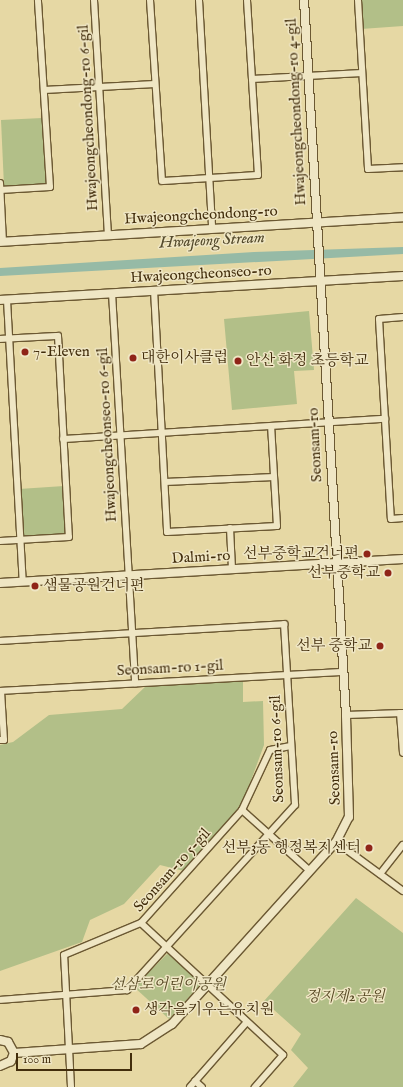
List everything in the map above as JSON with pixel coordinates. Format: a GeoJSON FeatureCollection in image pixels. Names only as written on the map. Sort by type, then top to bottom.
{"type":"FeatureCollection","features":[{"type":"Feature","properties":{"kind":"street"},"geometry":{"type":"LineString","coordinates":[[0,190],[50,187],[38,0]]}},
{"type":"Feature","properties":{"kind":"street","name":"Hwajeongcheondong-ro 6-gil"},"geometry":{"type":"LineString","coordinates":[[94,0],[108,234]]}},
{"type":"Feature","properties":{"kind":"street"},"geometry":{"type":"LineString","coordinates":[[150,0],[162,181],[258,175],[247,0]]}},
{"type":"Feature","properties":{"kind":"street"},"geometry":{"type":"LineString","coordinates":[[199,0],[212,228]]}},
{"type":"Feature","properties":{"kind":"street","name":"Hwajeongcheondong-ro 4-gil"},"geometry":{"type":"LineString","coordinates":[[304,0],[320,266]]}},
{"type":"Feature","properties":{"kind":"street"},"geometry":{"type":"LineString","coordinates":[[358,0],[368,169],[403,167]]}},
{"type":"Feature","properties":{"kind":"street"},"geometry":{"type":"LineString","coordinates":[[252,80],[362,73]]}},
{"type":"Feature","properties":{"kind":"street"},"geometry":{"type":"LineString","coordinates":[[44,90],[155,84]]}},
{"type":"Feature","properties":{"kind":"street"},"geometry":{"type":"LineString","coordinates":[[0,183],[2,242]]}},
{"type":"Feature","properties":{"kind":"street","name":"Hwajeongcheondong-ro"},"geometry":{"type":"LineString","coordinates":[[2,242],[108,234],[403,217]]}},
{"type":"Feature","properties":{"kind":"street","name":"Seonsam-ro"},"geometry":{"type":"LineString","coordinates":[[14,1053],[141,1044],[172,1024],[336,842],[349,817],[346,715],[335,563],[320,266]]}},
{"type":"Feature","properties":{"kind":"street","name":"Hwajeongcheonseo-ro"},"geometry":{"type":"LineString","coordinates":[[4,300],[403,276]]}},
{"type":"Feature","properties":{"kind":"street"},"geometry":{"type":"LineString","coordinates":[[154,290],[168,532],[277,526],[271,426]]}},
{"type":"Feature","properties":{"kind":"street","name":"Hwajeongcheonseo-ro 6-gil"},"geometry":{"type":"LineString","coordinates":[[112,293],[135,683]]}},
{"type":"Feature","properties":{"kind":"street"},"geometry":{"type":"LineString","coordinates":[[4,300],[10,339],[23,582]]}},
{"type":"Feature","properties":{"kind":"street"},"geometry":{"type":"LineString","coordinates":[[403,317],[379,319],[391,519],[403,518]]}},
{"type":"Feature","properties":{"kind":"street"},"geometry":{"type":"LineString","coordinates":[[0,339],[58,336],[68,537],[0,541]]}},
{"type":"Feature","properties":{"kind":"street"},"geometry":{"type":"LineString","coordinates":[[63,439],[385,419]]}},
{"type":"Feature","properties":{"kind":"street"},"geometry":{"type":"LineString","coordinates":[[165,482],[274,477]]}},
{"type":"Feature","properties":{"kind":"street"},"geometry":{"type":"LineString","coordinates":[[230,528],[232,569]]}},
{"type":"Feature","properties":{"kind":"street","name":"Dalmi-ro"},"geometry":{"type":"LineString","coordinates":[[0,583],[403,559]]}},
{"type":"Feature","properties":{"kind":"street","name":"Seonsam-ro 6-gil"},"geometry":{"type":"LineString","coordinates":[[0,641],[284,624],[295,805],[127,990],[0,1000]]}},
{"type":"Feature","properties":{"kind":"street","name":"Seonsam-ro 1-gil"},"geometry":{"type":"LineString","coordinates":[[1,691],[342,672]]}},
{"type":"Feature","properties":{"kind":"street"},"geometry":{"type":"LineString","coordinates":[[0,740],[4,740],[1,691]]}},
{"type":"Feature","properties":{"kind":"street"},"geometry":{"type":"LineString","coordinates":[[346,715],[401,713],[403,753]]}},
{"type":"Feature","properties":{"kind":"street","name":"Seonsam-ro 5-gil"},"geometry":{"type":"LineString","coordinates":[[71,1087],[64,955],[141,924],[242,810],[270,750],[291,746]]}},
{"type":"Feature","properties":{"kind":"street"},"geometry":{"type":"LineString","coordinates":[[242,810],[310,871]]}},
{"type":"Feature","properties":{"kind":"street"},"geometry":{"type":"LineString","coordinates":[[336,842],[403,891]]}},
{"type":"Feature","properties":{"kind":"street"},"geometry":{"type":"LineString","coordinates":[[380,874],[403,845]]}},
{"type":"Feature","properties":{"kind":"street"},"geometry":{"type":"LineString","coordinates":[[141,924],[284,1055],[255,1087]]}},
{"type":"Feature","properties":{"kind":"street"},"geometry":{"type":"LineString","coordinates":[[190,1087],[247,1022]]}},
{"type":"Feature","properties":{"kind":"street"},"geometry":{"type":"LineString","coordinates":[[0,1040],[8,1042],[14,1053],[11,1061],[0,1066]]}},
{"type":"Feature","properties":{"kind":"street"},"geometry":{"type":"LineString","coordinates":[[195,1081],[202,1087]]}},
{"type":"Feature","properties":{"kind":"green space"},"geometry":{"type":"Polygon","coordinates":[[[359,0],[403,0],[403,26],[361,29],[359,0]]]}},
{"type":"Feature","properties":{"kind":"green space"},"geometry":{"type":"Polygon","coordinates":[[[42,118],[46,184],[4,186],[1,120],[42,118]]]}},
{"type":"Feature","properties":{"kind":"green space"},"geometry":{"type":"Polygon","coordinates":[[[309,311],[314,370],[294,371],[297,404],[232,410],[224,319],[309,311]]]}},
{"type":"Feature","properties":{"kind":"green space"},"geometry":{"type":"Polygon","coordinates":[[[64,486],[67,536],[22,539],[19,489],[64,486]]]}},
{"type":"Feature","properties":{"kind":"green space"},"geometry":{"type":"Polygon","coordinates":[[[243,680],[243,702],[263,701],[264,745],[242,805],[184,871],[160,865],[124,904],[90,920],[82,942],[0,971],[0,745],[13,742],[49,715],[122,709],[146,686],[243,680]]]}},
{"type":"Feature","properties":{"kind":"green space","name":"정지제2공원"},"geometry":{"type":"Polygon","coordinates":[[[356,898],[403,933],[403,1087],[293,1087],[308,1068],[291,1050],[301,1034],[264,1001],[356,898]]]}},
{"type":"Feature","properties":{"kind":"green space","name":"선삼로어린이공원"},"geometry":{"type":"Polygon","coordinates":[[[167,954],[172,955],[202,983],[169,1019],[134,987],[167,954]]]}},
{"type":"Feature","properties":{"kind":"shaded area"},"geometry":{"type":"Polygon","coordinates":[[[403,247],[403,254],[0,276],[0,268],[254,252],[403,247]]]}},
{"type":"Feature","properties":{"kind":"place","name":"7-Eleven"},"geometry":{"type":"Point","coordinates":[25,352]}},
{"type":"Feature","properties":{"kind":"place","name":"대한이사클럽"},"geometry":{"type":"Point","coordinates":[133,358]}},
{"type":"Feature","properties":{"kind":"place","name":"안산 화정 초등학교"},"geometry":{"type":"Point","coordinates":[238,361]}},
{"type":"Feature","properties":{"kind":"place","name":"선부중학교건너편"},"geometry":{"type":"Point","coordinates":[367,554]}},
{"type":"Feature","properties":{"kind":"place","name":"선부중학교"},"geometry":{"type":"Point","coordinates":[388,573]}},
{"type":"Feature","properties":{"kind":"place","name":"샘물공원건너편"},"geometry":{"type":"Point","coordinates":[35,586]}},
{"type":"Feature","properties":{"kind":"place","name":"선부 중학교"},"geometry":{"type":"Point","coordinates":[380,646]}},
{"type":"Feature","properties":{"kind":"place","name":"선부3동 행정복지센터"},"geometry":{"type":"Point","coordinates":[369,848]}},
{"type":"Feature","properties":{"kind":"place","name":"생각을키우는유치원"},"geometry":{"type":"Point","coordinates":[136,1010]}},
{"type":"Feature","properties":{"kind":"water label","name":"Hwajeong Stream"},"geometry":{"type":"Point","coordinates":[212,241]}}]}
